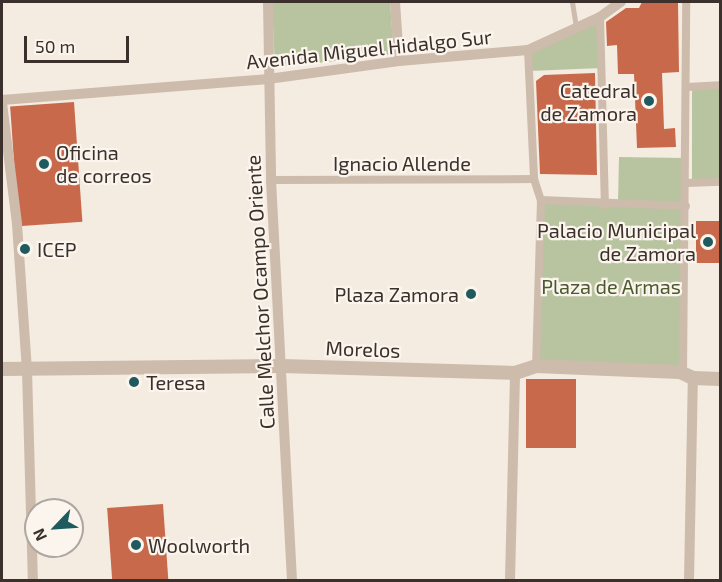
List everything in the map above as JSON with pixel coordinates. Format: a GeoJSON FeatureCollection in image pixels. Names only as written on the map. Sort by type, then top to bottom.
{"type":"FeatureCollection","features":[{"type":"Feature","properties":{"kind":"street","name":"Calle Melchor Ocampo Oriente"},"geometry":{"type":"LineString","coordinates":[[268,2],[271,180],[292,580]]}},
{"type":"Feature","properties":{"kind":"street"},"geometry":{"type":"LineString","coordinates":[[395,2],[399,61]]}},
{"type":"Feature","properties":{"kind":"street","name":"Avenida Miguel Hidalgo Sur"},"geometry":{"type":"LineString","coordinates":[[2,101],[268,79],[399,61],[528,50],[600,18],[621,2]]}},
{"type":"Feature","properties":{"kind":"street"},"geometry":{"type":"LineString","coordinates":[[686,2],[689,580]]}},
{"type":"Feature","properties":{"kind":"street"},"geometry":{"type":"LineString","coordinates":[[600,18],[605,206]]}},
{"type":"Feature","properties":{"kind":"street"},"geometry":{"type":"LineString","coordinates":[[528,50],[534,179],[541,200],[536,366]]}},
{"type":"Feature","properties":{"kind":"street"},"geometry":{"type":"LineString","coordinates":[[687,87],[720,85]]}},
{"type":"Feature","properties":{"kind":"street"},"geometry":{"type":"LineString","coordinates":[[2,101],[17,224],[27,370],[33,580]]}},
{"type":"Feature","properties":{"kind":"street","name":"Ignacio Allende"},"geometry":{"type":"LineString","coordinates":[[271,180],[534,179]]}},
{"type":"Feature","properties":{"kind":"street"},"geometry":{"type":"LineString","coordinates":[[686,183],[720,182]]}},
{"type":"Feature","properties":{"kind":"street"},"geometry":{"type":"LineString","coordinates":[[541,200],[605,206],[686,206]]}},
{"type":"Feature","properties":{"kind":"street","name":"Morelos"},"geometry":{"type":"LineString","coordinates":[[2,369],[282,366],[515,373],[536,366],[720,379]]}},
{"type":"Feature","properties":{"kind":"street"},"geometry":{"type":"LineString","coordinates":[[510,580],[515,373]]}},
{"type":"Feature","properties":{"kind":"lane"},"geometry":{"type":"LineString","coordinates":[[572,2],[576,30]]}},
{"type":"Feature","properties":{"kind":"green space"},"geometry":{"type":"Polygon","coordinates":[[[272,2],[390,2],[394,54],[275,68],[272,2]]]}},
{"type":"Feature","properties":{"kind":"green space"},"geometry":{"type":"Polygon","coordinates":[[[600,17],[602,68],[529,71],[528,50],[600,17]]]}},
{"type":"Feature","properties":{"kind":"green space"},"geometry":{"type":"Polygon","coordinates":[[[692,85],[720,85],[720,182],[692,182],[692,85]]]}},
{"type":"Feature","properties":{"kind":"green space","name":"Plaza de Armas"},"geometry":{"type":"Polygon","coordinates":[[[619,157],[683,158],[686,206],[680,372],[536,366],[541,200],[618,203],[619,157]]]}},
{"type":"Feature","properties":{"kind":"building","name":"Catedral de Zamora"},"geometry":{"type":"Polygon","coordinates":[[[642,2],[678,2],[679,72],[662,73],[664,129],[675,128],[676,147],[637,148],[634,74],[618,74],[617,45],[607,46],[606,22],[626,8],[639,8],[642,2]]]}},
{"type":"Feature","properties":{"kind":"building"},"geometry":{"type":"Polygon","coordinates":[[[595,73],[597,175],[540,174],[536,81],[544,75],[595,73]]]}},
{"type":"Feature","properties":{"kind":"building","name":"Oficina de correos"},"geometry":{"type":"Polygon","coordinates":[[[74,102],[82,222],[19,226],[10,106],[74,102]]]}},
{"type":"Feature","properties":{"kind":"building","name":"Palacio Municipal de Zamora"},"geometry":{"type":"Polygon","coordinates":[[[696,221],[720,221],[720,263],[696,263],[696,221]]]}},
{"type":"Feature","properties":{"kind":"building"},"geometry":{"type":"Polygon","coordinates":[[[526,379],[576,379],[576,448],[526,448],[526,379]]]}},
{"type":"Feature","properties":{"kind":"building","name":"Woolworth"},"geometry":{"type":"Polygon","coordinates":[[[163,504],[168,580],[112,580],[107,508],[163,504]]]}},
{"type":"Feature","properties":{"kind":"place","name":"Catedral de Zamora"},"geometry":{"type":"Point","coordinates":[649,101]}},
{"type":"Feature","properties":{"kind":"place","name":"Oficina de correos"},"geometry":{"type":"Point","coordinates":[44,164]}},
{"type":"Feature","properties":{"kind":"place","name":"Palacio Municipal de Zamora"},"geometry":{"type":"Point","coordinates":[708,242]}},
{"type":"Feature","properties":{"kind":"place","name":"ICEP"},"geometry":{"type":"Point","coordinates":[25,249]}},
{"type":"Feature","properties":{"kind":"place","name":"Plaza Zamora"},"geometry":{"type":"Point","coordinates":[471,294]}},
{"type":"Feature","properties":{"kind":"place","name":"Teresa"},"geometry":{"type":"Point","coordinates":[134,382]}},
{"type":"Feature","properties":{"kind":"place","name":"Woolworth"},"geometry":{"type":"Point","coordinates":[136,545]}}]}
